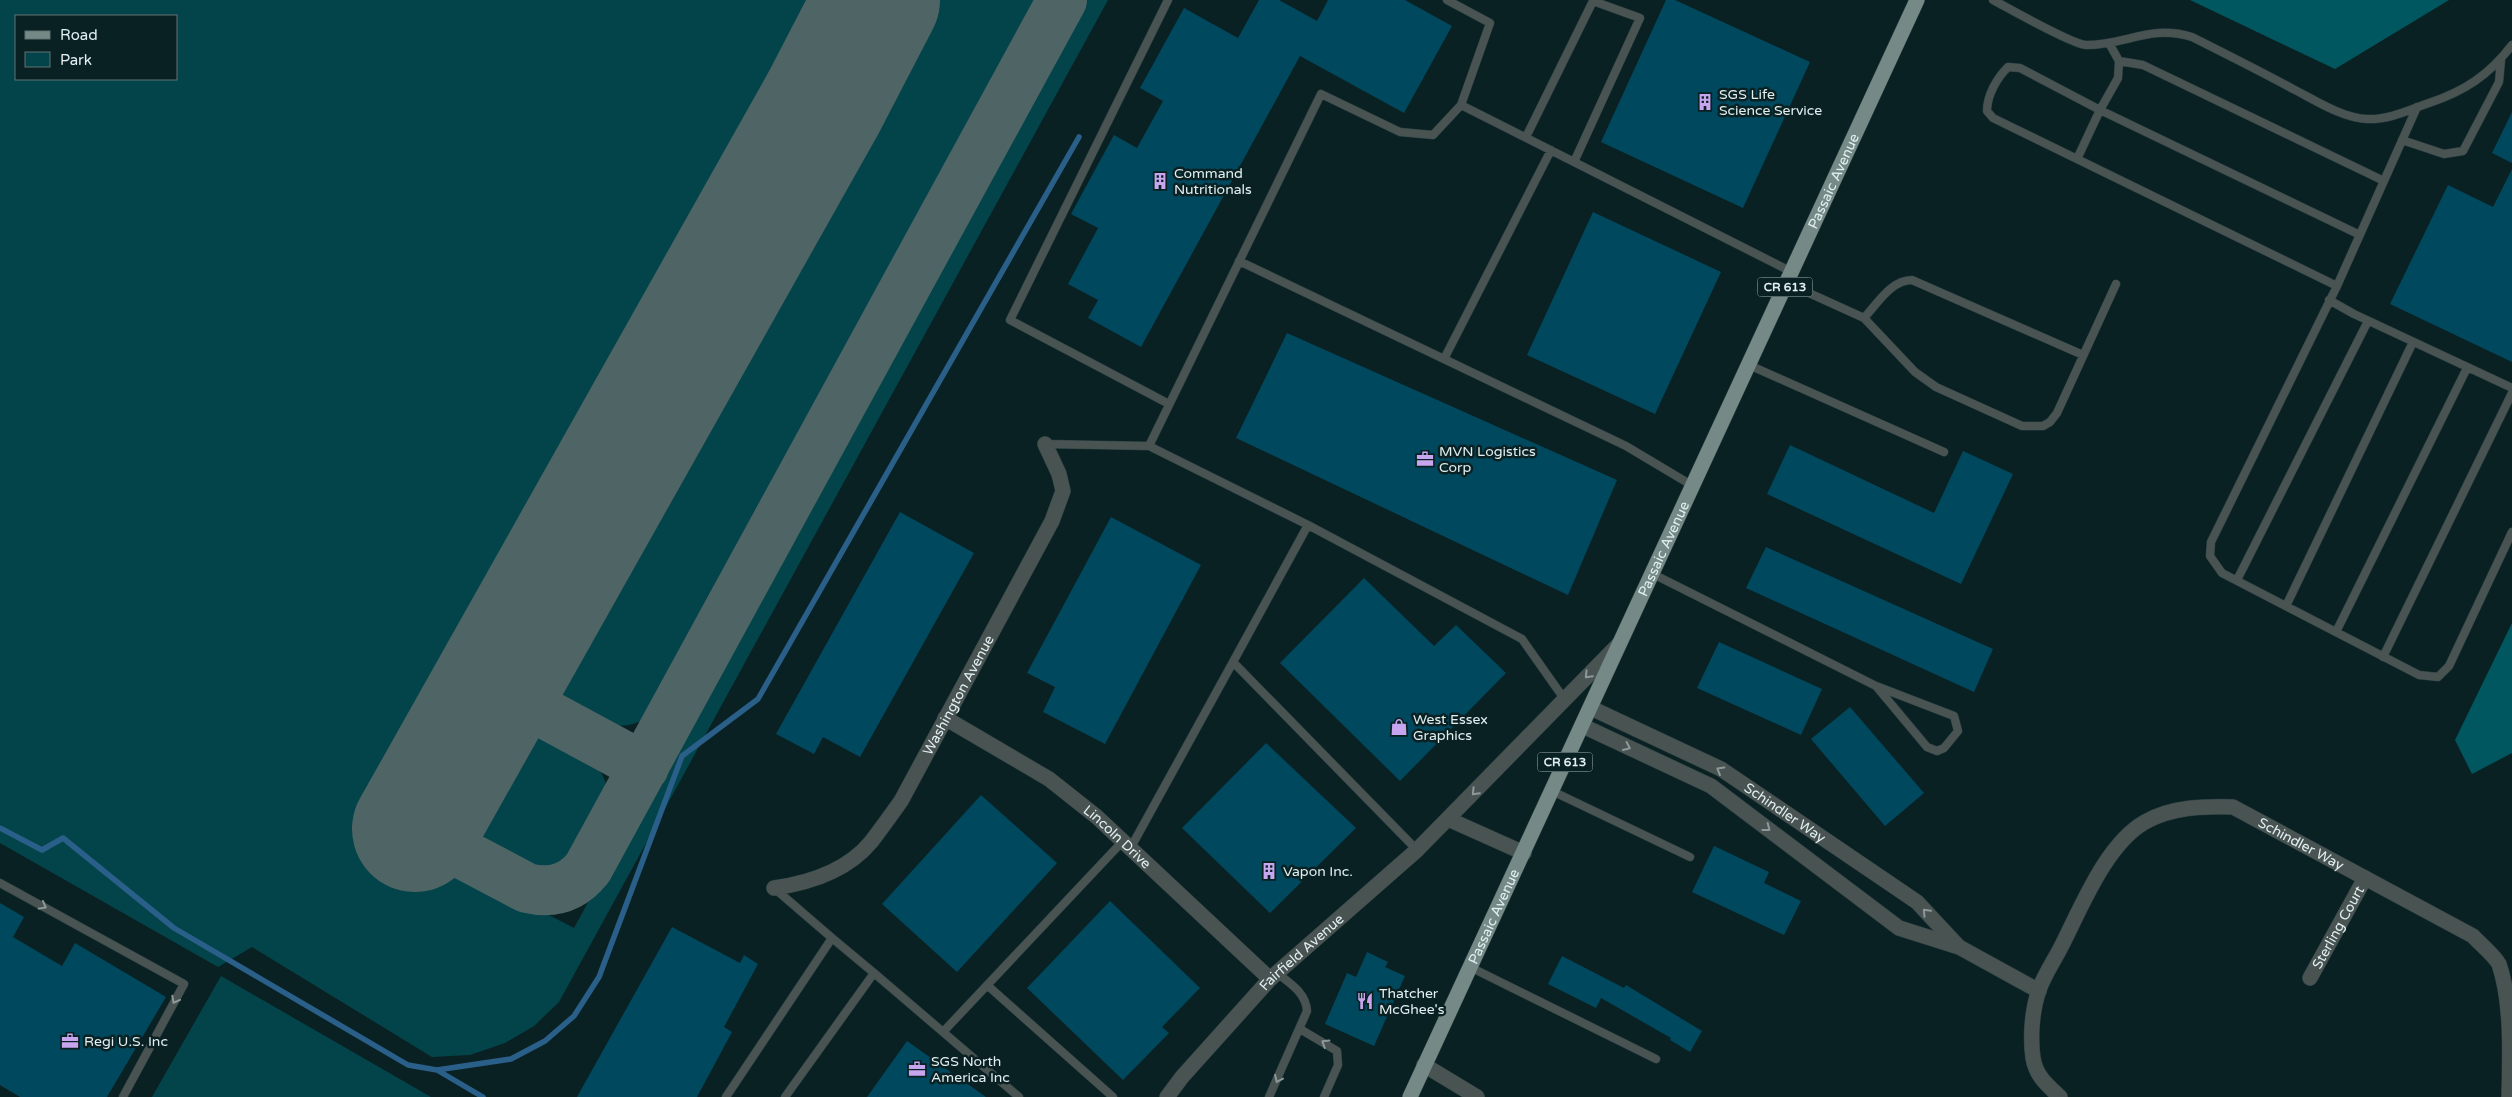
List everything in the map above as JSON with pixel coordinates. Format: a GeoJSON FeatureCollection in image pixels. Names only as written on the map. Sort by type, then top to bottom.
{"type":"FeatureCollection","features":[{"type":"Feature","properties":{"kind":"main road","name":"Passaic Avenue"},"geometry":{"type":"LineString","coordinates":[[1410,1097],[1917,0]]}},
{"type":"Feature","properties":{"kind":"street","name":"Washington Avenue"},"geometry":{"type":"LineString","coordinates":[[774,888],[804,884],[839,868],[870,844],[901,801],[1052,521],[1063,491],[1059,474],[1045,444]]}},
{"type":"Feature","properties":{"kind":"street","name":"Fairfield Avenue"},"geometry":{"type":"LineString","coordinates":[[1167,1097],[1182,1077],[1274,976],[1418,850],[1622,640]]}},
{"type":"Feature","properties":{"kind":"street","name":"Schindler Way"},"geometry":{"type":"LineString","coordinates":[[1591,708],[1721,769],[1917,902],[1959,947]]}},
{"type":"Feature","properties":{"kind":"street","name":"Lincoln Drive"},"geometry":{"type":"LineString","coordinates":[[945,718],[1049,779],[1097,818],[1126,846],[1274,976]]}},
{"type":"Feature","properties":{"kind":"street","name":"Schindler Way"},"geometry":{"type":"LineString","coordinates":[[1583,726],[1711,786],[1899,928],[1959,947],[2039,990]]}},
{"type":"Feature","properties":{"kind":"street","name":"Schindler Way"},"geometry":{"type":"LineString","coordinates":[[2060,1097],[2039,1077],[2033,1059],[2031,1035],[2039,990],[2096,878],[2120,844],[2144,822],[2170,812],[2206,806],[2233,807],[2473,936],[2499,964],[2509,991],[2512,1018],[2509,1097]]}},
{"type":"Feature","properties":{"kind":"street"},"geometry":{"type":"LineString","coordinates":[[1448,819],[1524,853]]}},
{"type":"Feature","properties":{"kind":"street","name":"Sterling Court"},"geometry":{"type":"LineString","coordinates":[[2310,978],[2365,878]]}},
{"type":"Feature","properties":{"kind":"street"},"geometry":{"type":"LineString","coordinates":[[1424,1065],[1477,1097]]}},
{"type":"Feature","properties":{"kind":"lane"},"geometry":{"type":"LineString","coordinates":[[1168,0],[1010,320],[1169,404]]}},
{"type":"Feature","properties":{"kind":"lane"},"geometry":{"type":"LineString","coordinates":[[1149,446],[1321,94],[1400,132],[1424,135],[1433,135],[1461,105],[1490,23],[1447,0]]}},
{"type":"Feature","properties":{"kind":"lane"},"geometry":{"type":"LineString","coordinates":[[1993,0],[2084,45],[2109,43],[2159,31],[2177,32],[2192,37],[2332,108],[2356,118],[2389,117],[2457,93],[2485,75],[2501,60],[2512,45]]}},
{"type":"Feature","properties":{"kind":"lane"},"geometry":{"type":"LineString","coordinates":[[1526,137],[1594,1],[1640,18],[1574,162]]}},
{"type":"Feature","properties":{"kind":"lane"},"geometry":{"type":"LineString","coordinates":[[2077,159],[2100,110],[2118,78],[2119,61],[2109,43]]}},
{"type":"Feature","properties":{"kind":"lane"},"geometry":{"type":"LineString","coordinates":[[2402,140],[2444,154],[2463,151],[2499,82],[2501,60]]}},
{"type":"Feature","properties":{"kind":"lane"},"geometry":{"type":"LineString","coordinates":[[2119,61],[2143,65],[2384,181]]}},
{"type":"Feature","properties":{"kind":"lane"},"geometry":{"type":"LineString","coordinates":[[2337,286],[1993,118],[1987,111],[1987,102],[2000,75],[2008,67],[2020,68],[2100,110],[2360,235]]}},
{"type":"Feature","properties":{"kind":"lane"},"geometry":{"type":"LineString","coordinates":[[1461,105],[1574,162],[1864,318],[1925,381],[2022,426],[2043,426],[2050,422],[2056,413],[2116,284]]}},
{"type":"Feature","properties":{"kind":"lane"},"geometry":{"type":"LineString","coordinates":[[2417,107],[2337,286],[2211,542],[2210,556],[2222,573],[2419,675],[2438,677],[2449,666],[2512,532]]}},
{"type":"Feature","properties":{"kind":"lane"},"geometry":{"type":"LineString","coordinates":[[1444,359],[1551,150]]}},
{"type":"Feature","properties":{"kind":"lane"},"geometry":{"type":"LineString","coordinates":[[1239,261],[1626,446],[1693,486]]}},
{"type":"Feature","properties":{"kind":"lane"},"geometry":{"type":"LineString","coordinates":[[1864,318],[1896,284],[1904,280],[1912,280],[2083,355]]}},
{"type":"Feature","properties":{"kind":"lane"},"geometry":{"type":"LineString","coordinates":[[2329,300],[2368,321],[2512,388]]}},
{"type":"Feature","properties":{"kind":"lane"},"geometry":{"type":"LineString","coordinates":[[2237,580],[2368,321]]}},
{"type":"Feature","properties":{"kind":"lane"},"geometry":{"type":"LineString","coordinates":[[2286,606],[2412,342]]}},
{"type":"Feature","properties":{"kind":"lane"},"geometry":{"type":"LineString","coordinates":[[1749,365],[1944,452]]}},
{"type":"Feature","properties":{"kind":"lane"},"geometry":{"type":"LineString","coordinates":[[2336,632],[2467,368]]}},
{"type":"Feature","properties":{"kind":"lane"},"geometry":{"type":"LineString","coordinates":[[2383,657],[2512,392]]}},
{"type":"Feature","properties":{"kind":"lane"},"geometry":{"type":"LineString","coordinates":[[1045,444],[1149,446],[1308,525],[1522,639],[1565,700]]}},
{"type":"Feature","properties":{"kind":"lane"},"geometry":{"type":"LineString","coordinates":[[943,1032],[987,985],[1126,846],[1233,662],[1308,525]]}},
{"type":"Feature","properties":{"kind":"lane"},"geometry":{"type":"LineString","coordinates":[[1653,574],[1876,686],[1954,716],[1958,731],[1944,748],[1937,751],[1927,747],[1876,686]]}},
{"type":"Feature","properties":{"kind":"lane"},"geometry":{"type":"LineString","coordinates":[[1233,662],[1418,850]]}},
{"type":"Feature","properties":{"kind":"lane"},"geometry":{"type":"LineString","coordinates":[[1552,791],[1690,858]]}},
{"type":"Feature","properties":{"kind":"lane"},"geometry":{"type":"LineString","coordinates":[[0,882],[184,984],[123,1097]]}},
{"type":"Feature","properties":{"kind":"lane"},"geometry":{"type":"LineString","coordinates":[[774,888],[1019,1097]]}},
{"type":"Feature","properties":{"kind":"lane"},"geometry":{"type":"LineString","coordinates":[[726,1097],[832,938]]}},
{"type":"Feature","properties":{"kind":"lane"},"geometry":{"type":"LineString","coordinates":[[1470,967],[1656,1059]]}},
{"type":"Feature","properties":{"kind":"lane"},"geometry":{"type":"LineString","coordinates":[[786,1097],[874,973]]}},
{"type":"Feature","properties":{"kind":"lane"},"geometry":{"type":"LineString","coordinates":[[1269,1097],[1307,1011],[1306,1001],[1298,990],[1274,976]]}},
{"type":"Feature","properties":{"kind":"lane"},"geometry":{"type":"LineString","coordinates":[[987,985],[1113,1097]]}},
{"type":"Feature","properties":{"kind":"lane"},"geometry":{"type":"LineString","coordinates":[[1300,1029],[1337,1051],[1338,1065],[1324,1097]]}},
{"type":"Feature","properties":{"kind":"green space"},"geometry":{"type":"Polygon","coordinates":[[[0,0],[826,0],[376,825],[574,928],[1081,0],[1108,0],[559,1002],[534,1026],[505,1043],[470,1055],[432,1057],[252,947],[218,967],[0,843],[0,0]]]}},
{"type":"Feature","properties":{"kind":"green space"},"geometry":{"type":"Polygon","coordinates":[[[908,0],[1043,0],[659,703],[648,716],[636,723],[621,726],[606,725],[590,720],[576,713],[555,692],[551,674],[552,659],[557,641],[908,0]]]}},
{"type":"Feature","properties":{"kind":"green space"},"geometry":{"type":"Polygon","coordinates":[[[536,735],[570,745],[590,758],[603,777],[607,789],[604,805],[580,852],[566,864],[547,870],[527,868],[508,860],[484,845],[475,836],[470,816],[470,806],[477,787],[500,754],[513,741],[536,735]]]}},
{"type":"Feature","properties":{"kind":"green space"},"geometry":{"type":"Polygon","coordinates":[[[221,976],[431,1097],[152,1097],[221,976]]]}},
{"type":"Feature","properties":{"kind":"shaded area"},"geometry":{"type":"Polygon","coordinates":[[[2190,0],[2449,0],[2335,69],[2190,0]]]}},
{"type":"Feature","properties":{"kind":"shaded area"},"geometry":{"type":"Polygon","coordinates":[[[2512,623],[2512,753],[2472,774],[2455,740],[2512,623]]]}},
{"type":"Feature","properties":{"kind":"building","name":"Command Nutritionals"},"geometry":{"type":"Polygon","coordinates":[[[1259,0],[1279,0],[1317,21],[1328,0],[1405,0],[1452,26],[1404,113],[1300,56],[1141,347],[1088,318],[1098,300],[1068,284],[1098,228],[1071,214],[1114,135],[1137,148],[1163,101],[1140,88],[1184,8],[1238,38],[1259,0]]]}},
{"type":"Feature","properties":{"kind":"building","name":"SGS Life Science Service"},"geometry":{"type":"Polygon","coordinates":[[[1666,0],[1675,0],[1810,62],[1743,208],[1601,142],[1666,0]]]}},
{"type":"Feature","properties":{"kind":"building"},"geometry":{"type":"Polygon","coordinates":[[[2512,112],[2512,163],[2492,153],[2512,112]]]}},
{"type":"Feature","properties":{"kind":"building"},"geometry":{"type":"Polygon","coordinates":[[[2512,169],[2512,362],[2390,304],[2448,185],[2493,207],[2512,169]]]}},
{"type":"Feature","properties":{"kind":"building"},"geometry":{"type":"Polygon","coordinates":[[[1593,212],[1721,272],[1655,414],[1527,355],[1593,212]]]}},
{"type":"Feature","properties":{"kind":"building","name":"MVN Logistics Corp"},"geometry":{"type":"Polygon","coordinates":[[[1287,333],[1617,480],[1568,595],[1236,438],[1287,333]]]}},
{"type":"Feature","properties":{"kind":"building"},"geometry":{"type":"Polygon","coordinates":[[[1790,445],[1934,513],[1963,451],[2013,474],[1961,584],[1767,494],[1790,445]]]}},
{"type":"Feature","properties":{"kind":"building"},"geometry":{"type":"Polygon","coordinates":[[[900,512],[974,553],[860,757],[823,737],[814,754],[776,734],[900,512]]]}},
{"type":"Feature","properties":{"kind":"building"},"geometry":{"type":"Polygon","coordinates":[[[1111,517],[1201,565],[1105,744],[1043,712],[1055,687],[1027,673],[1111,517]]]}},
{"type":"Feature","properties":{"kind":"building"},"geometry":{"type":"Polygon","coordinates":[[[1766,547],[1993,649],[1974,692],[1746,588],[1766,547]]]}},
{"type":"Feature","properties":{"kind":"building","name":"West Essex Graphics"},"geometry":{"type":"Polygon","coordinates":[[[1364,578],[1434,646],[1456,625],[1506,673],[1400,781],[1280,663],[1364,578]]]}},
{"type":"Feature","properties":{"kind":"building"},"geometry":{"type":"Polygon","coordinates":[[[1719,642],[1822,689],[1801,735],[1697,688],[1719,642]]]}},
{"type":"Feature","properties":{"kind":"building"},"geometry":{"type":"Polygon","coordinates":[[[1850,707],[1924,793],[1885,826],[1811,739],[1850,707]]]}},
{"type":"Feature","properties":{"kind":"building","name":"Vapon Inc."},"geometry":{"type":"Polygon","coordinates":[[[1266,743],[1356,828],[1270,913],[1182,828],[1266,743]]]}},
{"type":"Feature","properties":{"kind":"building"},"geometry":{"type":"Polygon","coordinates":[[[981,795],[1057,863],[957,972],[882,904],[981,795]]]}},
{"type":"Feature","properties":{"kind":"building"},"geometry":{"type":"Polygon","coordinates":[[[1714,846],[1769,872],[1764,883],[1801,901],[1784,935],[1692,892],[1714,846]]]}},
{"type":"Feature","properties":{"kind":"building"},"geometry":{"type":"Polygon","coordinates":[[[1110,901],[1200,988],[1162,1027],[1169,1033],[1123,1080],[1027,988],[1110,901]]]}},
{"type":"Feature","properties":{"kind":"building","name":"Regi U.S. Inc"},"geometry":{"type":"Polygon","coordinates":[[[0,903],[24,917],[13,937],[62,966],[75,943],[166,997],[107,1097],[20,1097],[0,1085],[0,903]]]}},
{"type":"Feature","properties":{"kind":"building"},"geometry":{"type":"Polygon","coordinates":[[[672,927],[740,963],[744,955],[758,964],[724,1027],[732,1032],[697,1097],[577,1097],[672,927]]]}},
{"type":"Feature","properties":{"kind":"building","name":"Thatcher McGhee's"},"geometry":{"type":"Polygon","coordinates":[[[1367,952],[1388,962],[1385,967],[1405,976],[1374,1046],[1325,1024],[1347,973],[1356,977],[1367,952]]]}},
{"type":"Feature","properties":{"kind":"building"},"geometry":{"type":"Polygon","coordinates":[[[1562,956],[1624,988],[1626,985],[1702,1031],[1690,1052],[1670,1040],[1671,1038],[1601,998],[1596,1008],[1548,984],[1562,956]]]}},
{"type":"Feature","properties":{"kind":"building","name":"SGS North America Inc"},"geometry":{"type":"Polygon","coordinates":[[[907,1041],[986,1097],[867,1097],[907,1041]]]}},
{"type":"Feature","properties":{"kind":"waterway"},"geometry":{"type":"LineString","coordinates":[[0,828],[42,850],[63,838],[174,928],[408,1065],[437,1070],[511,1059],[545,1041],[574,1016],[599,977],[682,756],[758,699],[1079,137]]}},
{"type":"Feature","properties":{"kind":"waterway"},"geometry":{"type":"LineString","coordinates":[[437,1070],[483,1097]]}},
{"type":"Feature","properties":{"kind":"taxiway"},"geometry":{"type":"LineString","coordinates":[[415,829],[527,888],[536,890],[561,888],[582,875],[588,868],[1062,0]]}},
{"type":"Feature","properties":{"kind":"taxiway"},"geometry":{"type":"LineString","coordinates":[[494,686],[644,767]]}},
{"type":"Feature","properties":{"kind":"runway"},"geometry":{"type":"LineString","coordinates":[[415,829],[824,102],[877,0]]}},
{"type":"Feature","properties":{"kind":"place","name":"SGS Life Science Service"},"geometry":{"type":"Point","coordinates":[1705,102]}},
{"type":"Feature","properties":{"kind":"place","name":"Command Nutritionals"},"geometry":{"type":"Point","coordinates":[1160,181]}},
{"type":"Feature","properties":{"kind":"place","name":"MVN Logistics Corp"},"geometry":{"type":"Point","coordinates":[1425,459]}},
{"type":"Feature","properties":{"kind":"place","name":"West Essex Graphics"},"geometry":{"type":"Point","coordinates":[1399,727]}},
{"type":"Feature","properties":{"kind":"place","name":"Vapon Inc."},"geometry":{"type":"Point","coordinates":[1269,871]}},
{"type":"Feature","properties":{"kind":"place","name":"Thatcher McGhee's"},"geometry":{"type":"Point","coordinates":[1365,1001]}},
{"type":"Feature","properties":{"kind":"place","name":"Regi U.S. Inc"},"geometry":{"type":"Point","coordinates":[70,1041]}},
{"type":"Feature","properties":{"kind":"place","name":"SGS North America Inc"},"geometry":{"type":"Point","coordinates":[917,1069]}}]}
